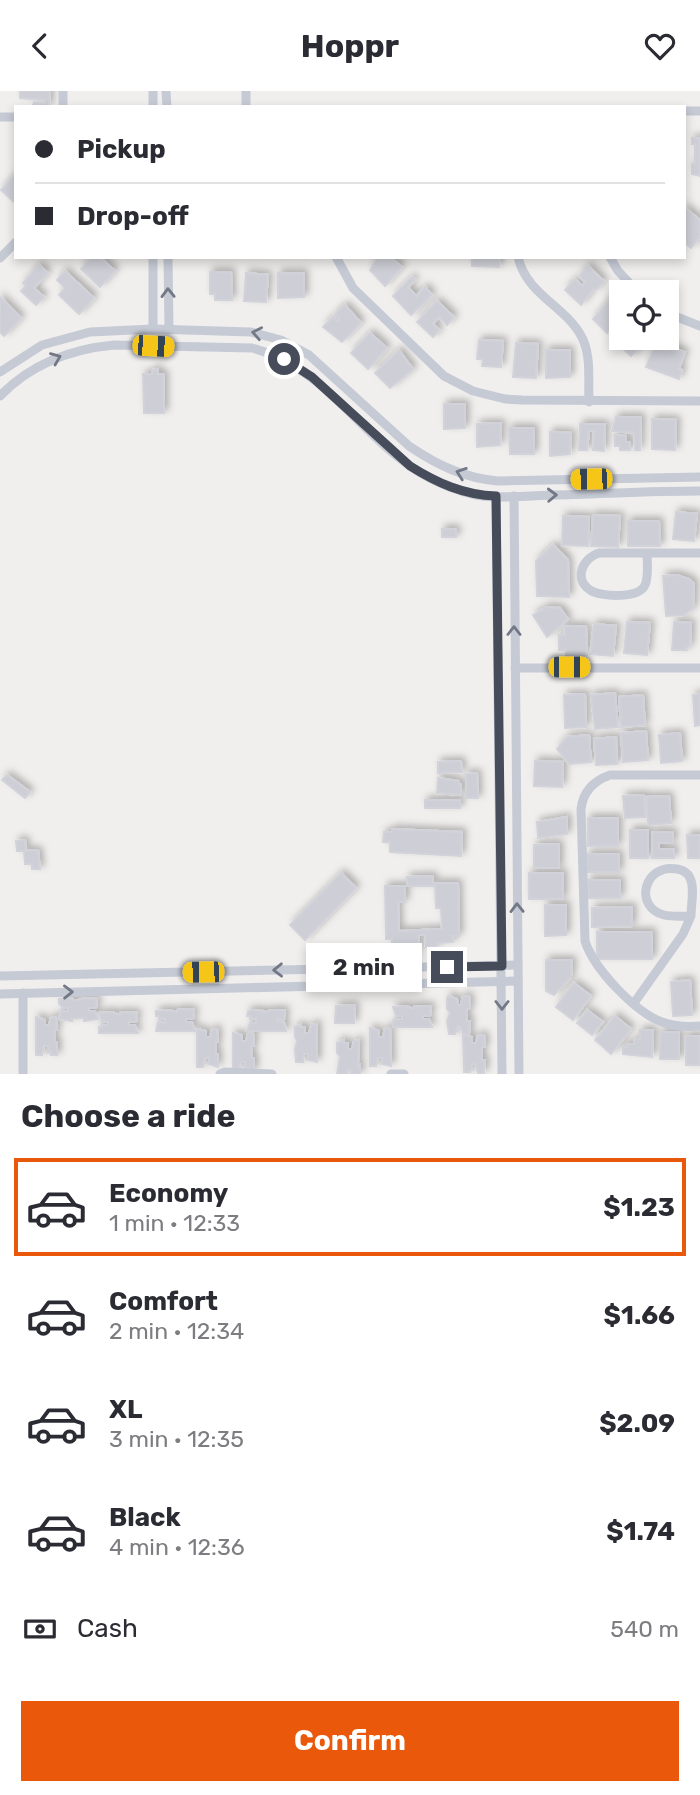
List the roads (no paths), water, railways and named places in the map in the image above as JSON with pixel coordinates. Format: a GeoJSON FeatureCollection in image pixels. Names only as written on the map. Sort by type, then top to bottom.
{"type":"FeatureCollection","features":[{"type":"Feature","properties":{"kind":"street"},"geometry":{"type":"LineString","coordinates":[[0,258],[14,244]]}},
{"type":"Feature","properties":{"kind":"street"},"geometry":{"type":"LineString","coordinates":[[153,259],[153,329]]}},
{"type":"Feature","properties":{"kind":"street"},"geometry":{"type":"LineString","coordinates":[[168,259],[169,330]]}},
{"type":"Feature","properties":{"kind":"street"},"geometry":{"type":"LineString","coordinates":[[337,259],[345,278],[359,294],[432,367],[458,384],[505,399],[589,402],[700,401]]}},
{"type":"Feature","properties":{"kind":"street"},"geometry":{"type":"LineString","coordinates":[[519,259],[534,289],[577,329],[583,340],[588,365],[589,402]]}},
{"type":"Feature","properties":{"kind":"street"},"geometry":{"type":"LineString","coordinates":[[611,259],[627,280]]}},
{"type":"Feature","properties":{"kind":"street"},"geometry":{"type":"LineString","coordinates":[[679,318],[700,326]]}},
{"type":"Feature","properties":{"kind":"street"},"geometry":{"type":"LineString","coordinates":[[0,372],[29,352],[55,340],[90,332],[225,330],[267,335],[296,347],[321,364],[409,446],[460,474],[498,481],[700,477]]}},
{"type":"Feature","properties":{"kind":"street"},"geometry":{"type":"LineString","coordinates":[[225,330],[225,346]]}},
{"type":"Feature","properties":{"kind":"street"},"geometry":{"type":"LineString","coordinates":[[0,395],[34,369],[62,355],[88,348],[114,345],[252,348],[268,352],[298,366],[410,466],[461,491],[496,496],[700,491]]}},
{"type":"Feature","properties":{"kind":"street"},"geometry":{"type":"LineString","coordinates":[[616,479],[616,493]]}},
{"type":"Feature","properties":{"kind":"street"},"geometry":{"type":"LineString","coordinates":[[496,496],[502,1074]]}},
{"type":"Feature","properties":{"kind":"street"},"geometry":{"type":"LineString","coordinates":[[514,496],[519,1074]]}},
{"type":"Feature","properties":{"kind":"street"},"geometry":{"type":"LineString","coordinates":[[647,553],[647,581],[643,589],[636,594],[596,593],[582,582],[583,563],[593,555],[647,553],[700,553]]}},
{"type":"Feature","properties":{"kind":"street"},"geometry":{"type":"LineString","coordinates":[[514,668],[700,668]]}},
{"type":"Feature","properties":{"kind":"street"},"geometry":{"type":"LineString","coordinates":[[700,775],[610,775],[594,783],[582,802],[585,941],[598,967],[650,1016],[669,1025],[700,1027]]}},
{"type":"Feature","properties":{"kind":"street"},"geometry":{"type":"LineString","coordinates":[[634,1003],[683,934],[691,916],[691,882],[687,874],[680,869],[666,868],[654,874],[646,886],[650,906],[661,914],[691,916]]}},
{"type":"Feature","properties":{"kind":"street"},"geometry":{"type":"LineString","coordinates":[[0,976],[518,965]]}},
{"type":"Feature","properties":{"kind":"street"},"geometry":{"type":"LineString","coordinates":[[94,974],[94,992]]}},
{"type":"Feature","properties":{"kind":"street"},"geometry":{"type":"LineString","coordinates":[[0,994],[518,981]]}},
{"type":"Feature","properties":{"kind":"street"},"geometry":{"type":"LineString","coordinates":[[23,993],[23,1074]]}},
{"type":"Feature","properties":{"kind":"street"},"geometry":{"type":"LineString","coordinates":[[219,1074],[272,1074]]}},
{"type":"Feature","properties":{"kind":"street"},"geometry":{"type":"LineString","coordinates":[[391,1074],[404,1074]]}}]}
